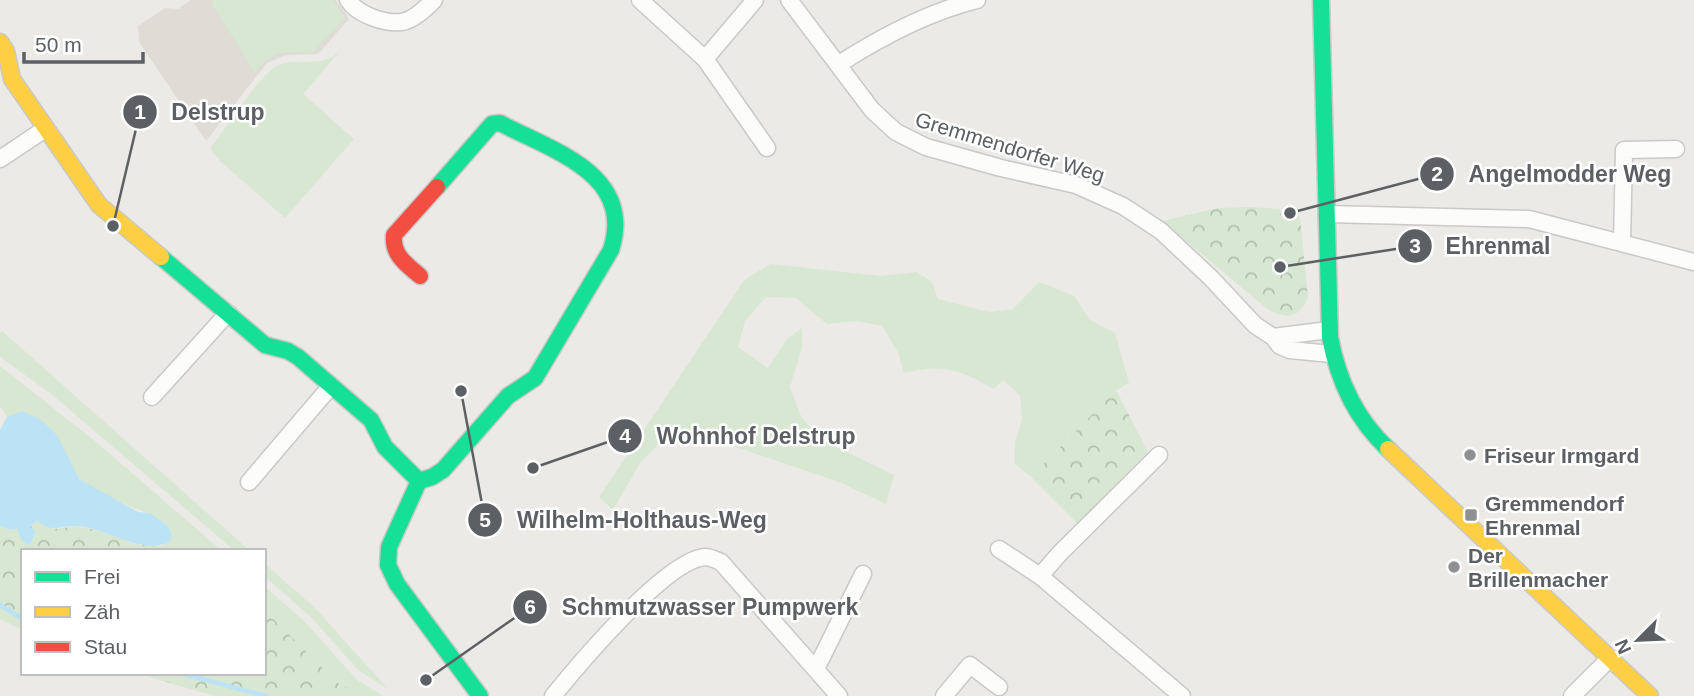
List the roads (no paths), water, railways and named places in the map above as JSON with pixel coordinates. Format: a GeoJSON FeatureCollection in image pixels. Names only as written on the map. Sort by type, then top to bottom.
{"type":"FeatureCollection","features":[{"type":"Feature","properties":{"kind":"street"},"geometry":{"type":"LineString","coordinates":[[348,0],[365,16],[403,22],[419,14],[434,0]]}},
{"type":"Feature","properties":{"kind":"street"},"geometry":{"type":"LineString","coordinates":[[640,0],[705,59],[767,148]]}},
{"type":"Feature","properties":{"kind":"street"},"geometry":{"type":"LineString","coordinates":[[705,59],[755,0]]}},
{"type":"Feature","properties":{"kind":"street","name":"Gremmendorfer Weg"},"geometry":{"type":"LineString","coordinates":[[789,0],[872,110],[896,132],[926,147],[1027,175],[1076,185],[1123,206],[1161,231],[1212,278],[1255,325],[1273,337],[1280,346],[1290,350],[1331,354]]}},
{"type":"Feature","properties":{"kind":"street"},"geometry":{"type":"LineString","coordinates":[[839,64],[914,23],[977,0]]}},
{"type":"Feature","properties":{"kind":"street"},"geometry":{"type":"LineString","coordinates":[[1321,0],[1329,330],[1331,354],[1348,400],[1374,436],[1650,696]]}},
{"type":"Feature","properties":{"kind":"street"},"geometry":{"type":"LineString","coordinates":[[0,42],[6,51],[12,79],[99,205],[265,345],[288,351],[298,357],[371,420],[384,447],[419,481]]}},
{"type":"Feature","properties":{"kind":"street"},"geometry":{"type":"LineString","coordinates":[[420,276],[394,252],[391,244],[394,235],[492,124],[500,123],[586,168],[604,185],[612,202],[616,220],[611,250],[535,378],[508,396],[443,470],[419,481],[389,547],[388,565],[397,584],[480,696]]}},
{"type":"Feature","properties":{"kind":"street"},"geometry":{"type":"LineString","coordinates":[[0,159],[45,128]]}},
{"type":"Feature","properties":{"kind":"street"},"geometry":{"type":"LineString","coordinates":[[1622,243],[1624,150],[1676,149]]}},
{"type":"Feature","properties":{"kind":"street"},"geometry":{"type":"LineString","coordinates":[[1327,214],[1529,219],[1694,262]]}},
{"type":"Feature","properties":{"kind":"street"},"geometry":{"type":"LineString","coordinates":[[152,397],[228,313]]}},
{"type":"Feature","properties":{"kind":"street"},"geometry":{"type":"LineString","coordinates":[[1273,337],[1329,330]]}},
{"type":"Feature","properties":{"kind":"street"},"geometry":{"type":"LineString","coordinates":[[249,482],[330,387]]}},
{"type":"Feature","properties":{"kind":"street"},"geometry":{"type":"LineString","coordinates":[[1040,576],[1159,455]]}},
{"type":"Feature","properties":{"kind":"street"},"geometry":{"type":"LineString","coordinates":[[999,549],[1040,576],[1182,696]]}},
{"type":"Feature","properties":{"kind":"street"},"geometry":{"type":"LineString","coordinates":[[553,696],[590,650],[650,590],[691,562],[707,556],[721,562],[839,696]]}},
{"type":"Feature","properties":{"kind":"street"},"geometry":{"type":"LineString","coordinates":[[816,669],[863,574]]}},
{"type":"Feature","properties":{"kind":"street"},"geometry":{"type":"LineString","coordinates":[[1572,696],[1610,658]]}},
{"type":"Feature","properties":{"kind":"street"},"geometry":{"type":"LineString","coordinates":[[944,696],[970,665],[999,687]]}},
{"type":"Feature","properties":{"kind":"water"},"geometry":{"type":"Polygon","coordinates":[[[22,411],[41,420],[57,435],[79,479],[138,512],[150,513],[169,527],[172,536],[170,542],[148,545],[90,528],[47,527],[37,520],[30,527],[36,531],[30,545],[21,540],[17,528],[11,530],[0,526],[0,430],[7,417],[22,411]]]}},
{"type":"Feature","properties":{"kind":"waterway"},"geometry":{"type":"LineString","coordinates":[[0,605],[21,618]]}},
{"type":"Feature","properties":{"kind":"waterway"},"geometry":{"type":"LineString","coordinates":[[187,675],[266,696]]}},
{"type":"Feature","properties":{"kind":"place","name":"Angelmodder Weg"},"geometry":{"type":"Point","coordinates":[1290,213]}},
{"type":"Feature","properties":{"kind":"place","name":"Delstrup"},"geometry":{"type":"Point","coordinates":[113,226]}},
{"type":"Feature","properties":{"kind":"place","name":"Ehrenmal"},"geometry":{"type":"Point","coordinates":[1280,267]}},
{"type":"Feature","properties":{"kind":"place","name":"Wilhelm-Holthaus-Weg"},"geometry":{"type":"Point","coordinates":[461,391]}},
{"type":"Feature","properties":{"kind":"place","name":"Friseur Irmgard"},"geometry":{"type":"Point","coordinates":[1470,455]}},
{"type":"Feature","properties":{"kind":"place","name":"Wohnhof Delstrup"},"geometry":{"type":"Point","coordinates":[533,468]}},
{"type":"Feature","properties":{"kind":"place","name":"Gremmendorf Ehrenmal"},"geometry":{"type":"Point","coordinates":[1471,515]}},
{"type":"Feature","properties":{"kind":"place","name":"Der Brillenmacher"},"geometry":{"type":"Point","coordinates":[1454,567]}},
{"type":"Feature","properties":{"kind":"place","name":"Schmutzwasser Pumpwerk"},"geometry":{"type":"Point","coordinates":[426,680]}}]}
